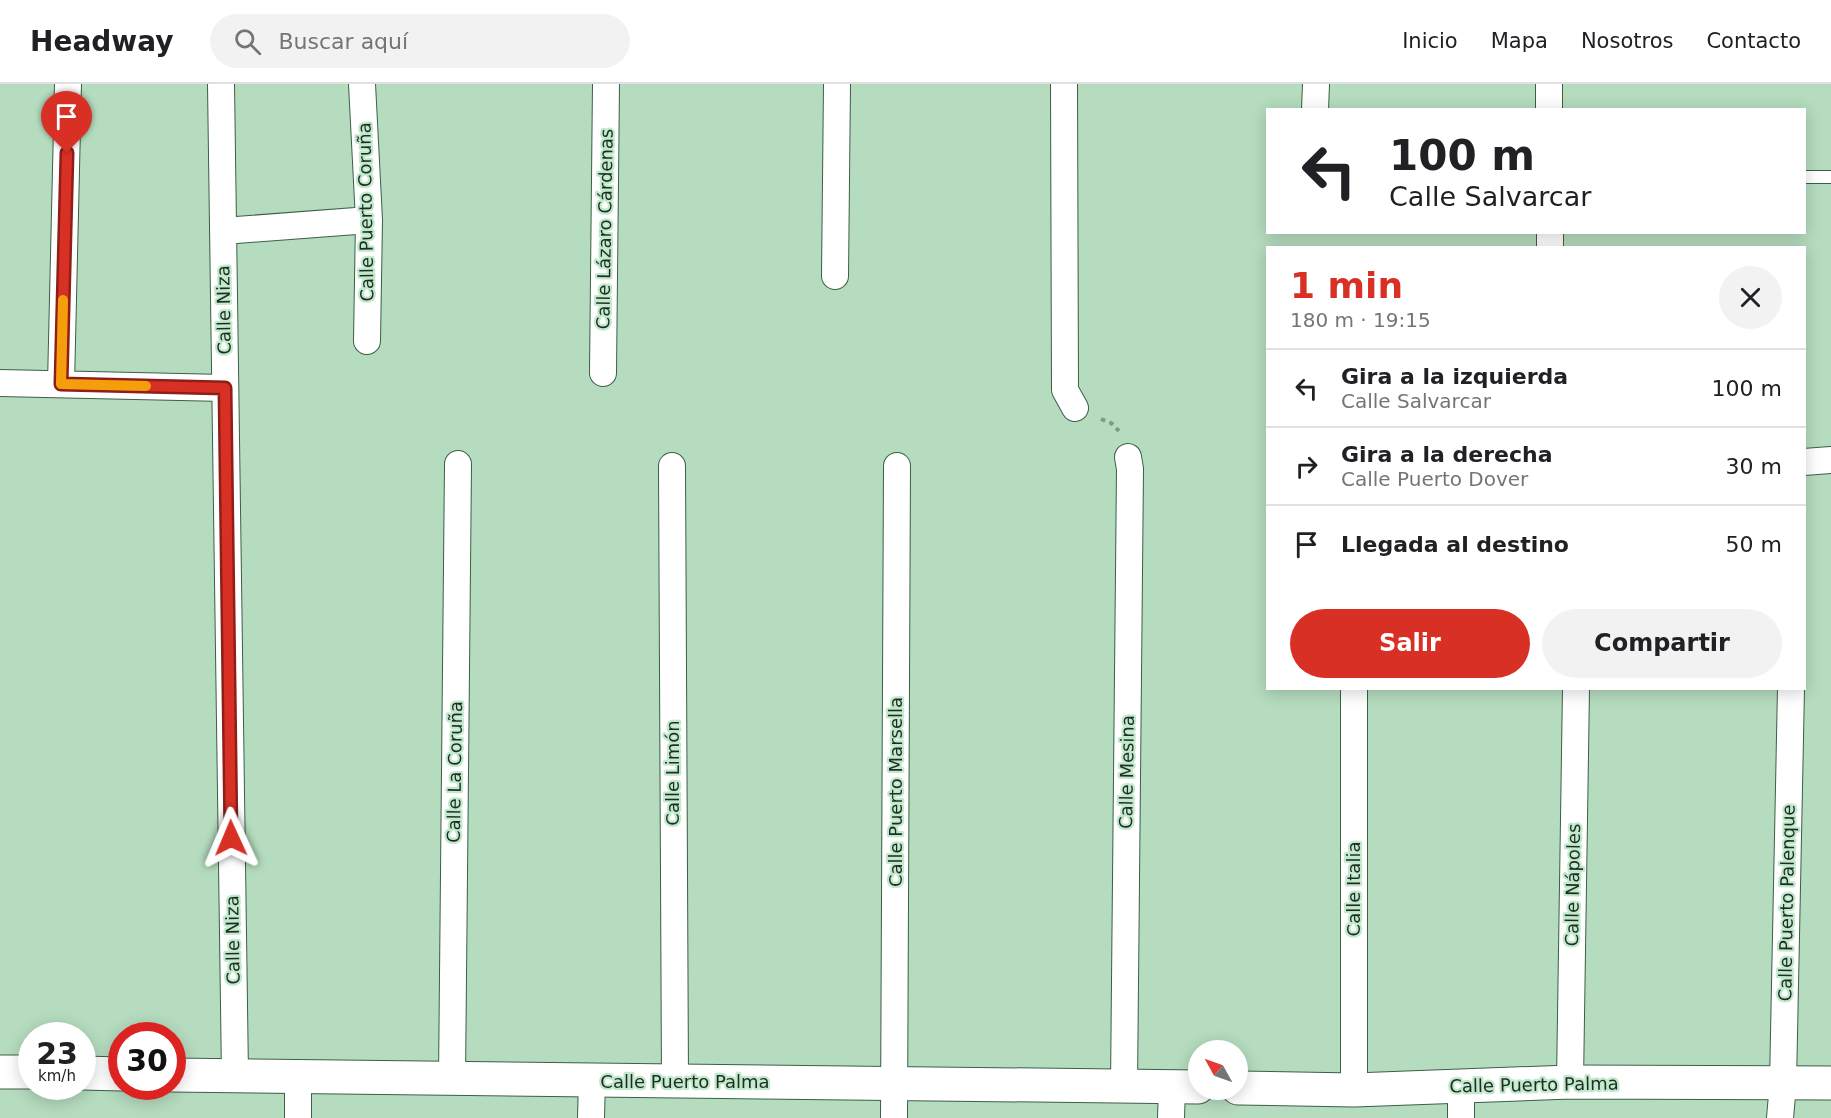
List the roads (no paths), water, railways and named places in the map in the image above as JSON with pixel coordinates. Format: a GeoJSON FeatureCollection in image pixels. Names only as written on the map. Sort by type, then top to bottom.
{"type":"FeatureCollection","features":[{"type":"Feature","properties":{"kind":"street"},"geometry":{"type":"LineString","coordinates":[[61,384],[68,84]]}},
{"type":"Feature","properties":{"kind":"street","name":"Calle Niza"},"geometry":{"type":"LineString","coordinates":[[221,84],[235,1076]]}},
{"type":"Feature","properties":{"kind":"street","name":"Calle Puerto Coruña"},"geometry":{"type":"LineString","coordinates":[[362,84],[369,220],[367,341]]}},
{"type":"Feature","properties":{"kind":"street","name":"Calle Lázaro Cárdenas"},"geometry":{"type":"LineString","coordinates":[[603,373],[606,84]]}},
{"type":"Feature","properties":{"kind":"street"},"geometry":{"type":"LineString","coordinates":[[835,276],[837,84]]}},
{"type":"Feature","properties":{"kind":"street"},"geometry":{"type":"LineString","coordinates":[[1064,84],[1065,390],[1075,408]]}},
{"type":"Feature","properties":{"kind":"street"},"geometry":{"type":"LineString","coordinates":[[1315,108],[1316,84]]}},
{"type":"Feature","properties":{"kind":"street"},"geometry":{"type":"LineString","coordinates":[[1549,84],[1549,108]]}},
{"type":"Feature","properties":{"kind":"street"},"geometry":{"type":"LineString","coordinates":[[223,231],[369,220]]}},
{"type":"Feature","properties":{"kind":"street"},"geometry":{"type":"LineString","coordinates":[[0,383],[225,388]]}},
{"type":"Feature","properties":{"kind":"street","name":"Calle Mesina"},"geometry":{"type":"LineString","coordinates":[[1124,1086],[1130,469],[1128,457]]}},
{"type":"Feature","properties":{"kind":"street"},"geometry":{"type":"LineString","coordinates":[[1806,462],[1831,460]]}},
{"type":"Feature","properties":{"kind":"street","name":"Calle La Coruña"},"geometry":{"type":"LineString","coordinates":[[452,1079],[458,464]]}},
{"type":"Feature","properties":{"kind":"street","name":"Calle Limón"},"geometry":{"type":"LineString","coordinates":[[672,465],[675,1082]]}},
{"type":"Feature","properties":{"kind":"street","name":"Calle Puerto Marsella"},"geometry":{"type":"LineString","coordinates":[[894,1118],[897,466]]}},
{"type":"Feature","properties":{"kind":"street","name":"Calle Italia"},"geometry":{"type":"LineString","coordinates":[[1354,690],[1354,1090]]}},
{"type":"Feature","properties":{"kind":"street","name":"Calle Nápoles"},"geometry":{"type":"LineString","coordinates":[[1570,1082],[1576,690]]}},
{"type":"Feature","properties":{"kind":"street","name":"Calle Puerto Palenque"},"geometry":{"type":"LineString","coordinates":[[1780,1118],[1783,1084],[1791,690]]}},
{"type":"Feature","properties":{"kind":"street"},"geometry":{"type":"LineString","coordinates":[[0,1072],[18,1072]]}},
{"type":"Feature","properties":{"kind":"street","name":"Calle Puerto Palma"},"geometry":{"type":"LineString","coordinates":[[186,1075],[1124,1086],[1181,1097]]}},
{"type":"Feature","properties":{"kind":"street"},"geometry":{"type":"LineString","coordinates":[[298,1076],[298,1118]]}},
{"type":"Feature","properties":{"kind":"street"},"geometry":{"type":"LineString","coordinates":[[591,1118],[592,1081]]}},
{"type":"Feature","properties":{"kind":"street","name":"Calle Puerto Palma"},"geometry":{"type":"LineString","coordinates":[[1248,1088],[1354,1090],[1570,1082],[1831,1083]]}},
{"type":"Feature","properties":{"kind":"street"},"geometry":{"type":"LineString","coordinates":[[1461,1086],[1461,1118]]}},
{"type":"Feature","properties":{"kind":"lane"},"geometry":{"type":"LineString","coordinates":[[1806,177],[1831,177]]}}]}
